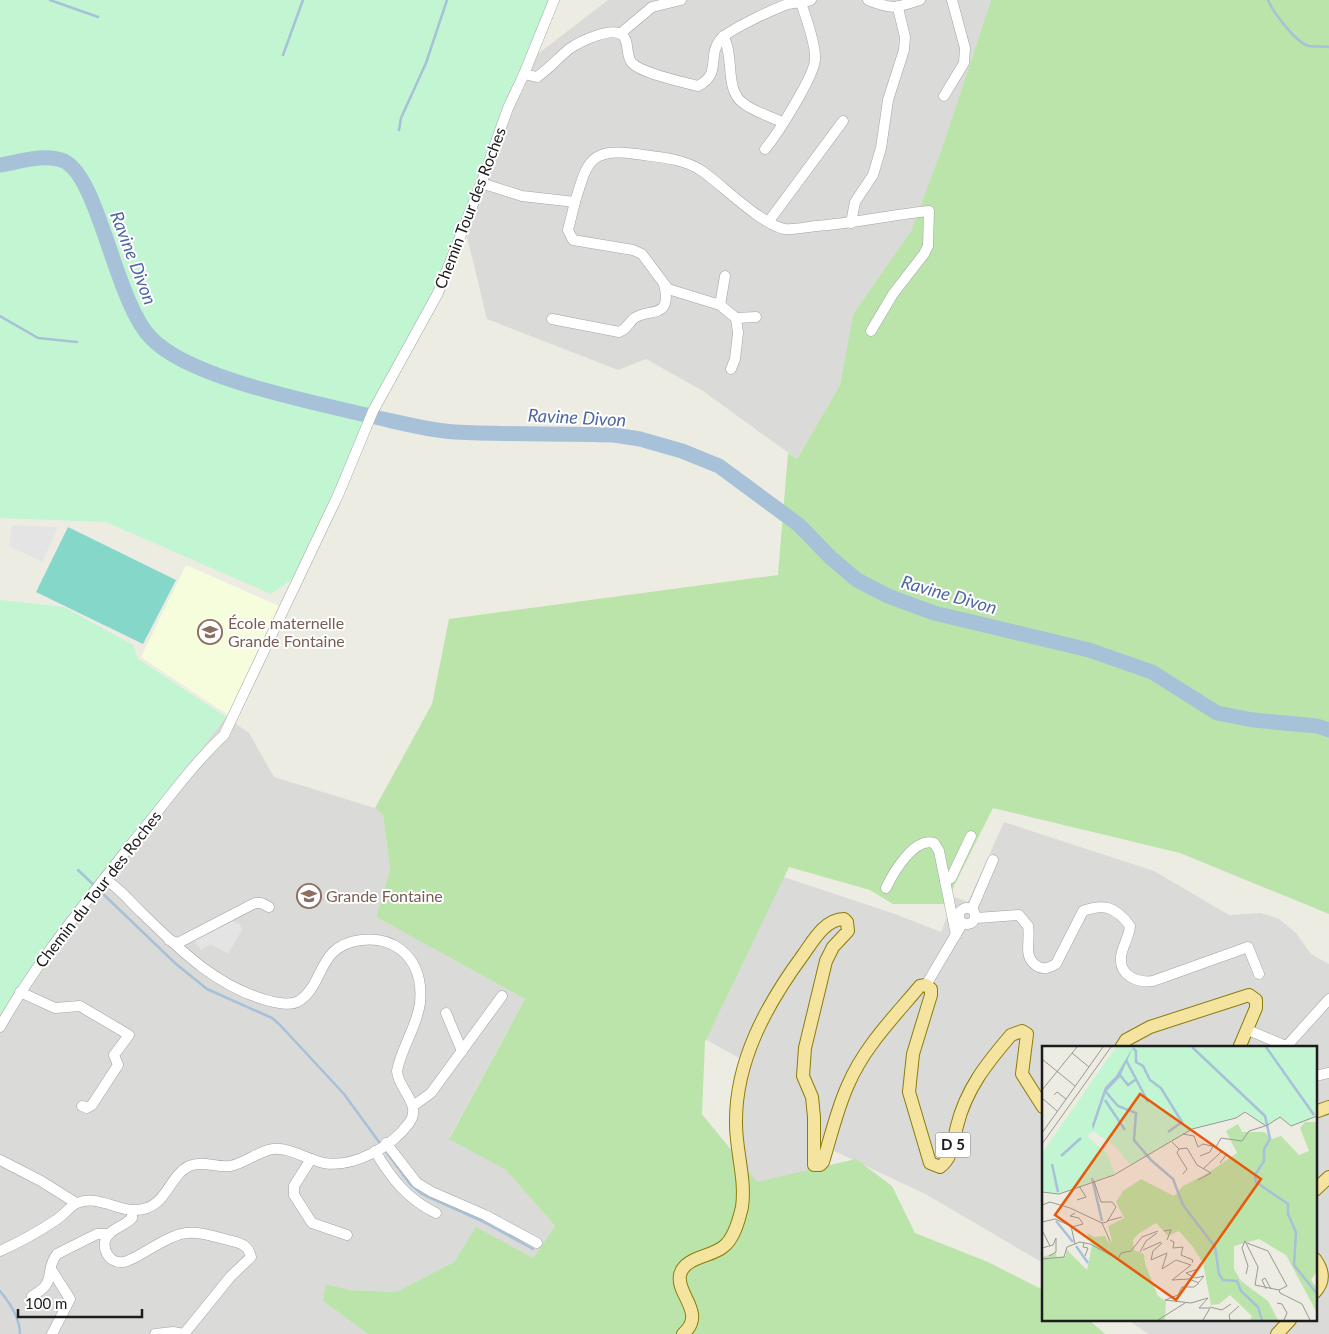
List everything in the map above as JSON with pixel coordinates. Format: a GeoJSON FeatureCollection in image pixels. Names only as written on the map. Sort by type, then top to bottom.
{"type":"FeatureCollection","features":[{"type":"Feature","properties":{"kind":"main road"},"geometry":{"type":"LineString","coordinates":[[683,1334],[692,1321],[692,1313],[680,1281],[682,1270],[691,1261],[723,1247],[731,1238],[742,1206],[742,1180],[736,1122],[742,1076],[751,1046],[763,1018],[787,977],[826,926],[839,919],[844,919],[847,922],[848,930],[833,947],[826,961],[805,1048],[802,1076],[812,1098],[814,1165],[821,1164],[848,1084],[860,1061],[883,1029],[920,986],[926,984]]}},
{"type":"Feature","properties":{"kind":"main road","name":"D 5"},"geometry":{"type":"LineString","coordinates":[[926,984],[931,989],[931,995],[913,1054],[909,1092],[930,1163],[940,1167],[946,1162],[952,1150],[964,1103],[973,1083],[1011,1034],[1017,1031],[1027,1034],[1022,1074],[1042,1105]]}},
{"type":"Feature","properties":{"kind":"main road"},"geometry":{"type":"LineString","coordinates":[[1122,1046],[1126,1040],[1150,1027],[1249,995],[1256,1000],[1256,1008],[1240,1046]]}},
{"type":"Feature","properties":{"kind":"main road"},"geometry":{"type":"LineString","coordinates":[[1316,1112],[1329,1107]]}},
{"type":"Feature","properties":{"kind":"main road"},"geometry":{"type":"LineString","coordinates":[[1316,1189],[1329,1178]]}},
{"type":"Feature","properties":{"kind":"main road"},"geometry":{"type":"LineString","coordinates":[[1316,1261],[1322,1275],[1320,1286],[1316,1291]]}},
{"type":"Feature","properties":{"kind":"main road"},"geometry":{"type":"LineString","coordinates":[[1277,1334],[1288,1322]]}},
{"type":"Feature","properties":{"kind":"street","name":"Chemin Tour des Roches"},"geometry":{"type":"LineString","coordinates":[[202,754],[224,734],[338,493],[373,411],[438,293],[482,183],[508,108],[554,0]]}},
{"type":"Feature","properties":{"kind":"street"},"geometry":{"type":"LineString","coordinates":[[621,33],[652,7],[680,0]]}},
{"type":"Feature","properties":{"kind":"street"},"geometry":{"type":"LineString","coordinates":[[868,0],[888,8],[898,8],[920,0]]}},
{"type":"Feature","properties":{"kind":"street"},"geometry":{"type":"LineString","coordinates":[[944,96],[964,63],[965,48],[952,0]]}},
{"type":"Feature","properties":{"kind":"street"},"geometry":{"type":"LineString","coordinates":[[524,74],[537,77],[548,70],[571,48],[612,31],[621,33],[625,38],[627,54],[633,64],[642,69],[698,86],[709,78],[713,72],[715,48],[723,36],[787,4],[806,2],[815,59],[812,72],[775,137],[765,148]]}},
{"type":"Feature","properties":{"kind":"street"},"geometry":{"type":"LineString","coordinates":[[851,223],[855,202],[873,175],[881,148],[888,100],[903,55],[904,37],[898,8]]}},
{"type":"Feature","properties":{"kind":"street"},"geometry":{"type":"LineString","coordinates":[[723,36],[729,48],[732,84],[737,96],[748,107],[782,122]]}},
{"type":"Feature","properties":{"kind":"street"},"geometry":{"type":"LineString","coordinates":[[769,221],[843,121]]}},
{"type":"Feature","properties":{"kind":"street"},"geometry":{"type":"LineString","coordinates":[[756,317],[736,318],[720,305],[673,292],[664,284],[642,254],[633,250],[573,240],[568,230],[575,202],[586,168],[594,158],[621,152],[676,160],[692,166],[769,221],[784,229],[851,223],[929,211],[928,246],[888,301],[871,331]]}},
{"type":"Feature","properties":{"kind":"street"},"geometry":{"type":"LineString","coordinates":[[482,183],[522,196],[575,202]]}},
{"type":"Feature","properties":{"kind":"street"},"geometry":{"type":"LineString","coordinates":[[720,305],[726,276]]}},
{"type":"Feature","properties":{"kind":"street"},"geometry":{"type":"LineString","coordinates":[[552,319],[619,332],[625,330],[633,319],[654,314],[661,309],[666,294],[664,284]]}},
{"type":"Feature","properties":{"kind":"street"},"geometry":{"type":"LineString","coordinates":[[731,369],[738,334],[736,318]]}},
{"type":"Feature","properties":{"kind":"street","name":"Chemin du Tour des Roches"},"geometry":{"type":"LineString","coordinates":[[0,1027],[20,992],[104,879],[202,754]]}},
{"type":"Feature","properties":{"kind":"street"},"geometry":{"type":"LineString","coordinates":[[945,881],[951,878],[971,836]]}},
{"type":"Feature","properties":{"kind":"street"},"geometry":{"type":"LineString","coordinates":[[886,888],[892,875],[916,846],[929,842],[934,844],[939,851],[956,935]]}},
{"type":"Feature","properties":{"kind":"street"},"geometry":{"type":"LineString","coordinates":[[962,924],[972,924],[974,913],[993,860]]}},
{"type":"Feature","properties":{"kind":"street"},"geometry":{"type":"LineString","coordinates":[[0,1160],[41,1181],[76,1203],[97,1202],[132,1212],[148,1208],[159,1201],[179,1174],[190,1166],[203,1164],[229,1166],[273,1149],[324,1163],[346,1164],[363,1159],[408,1125],[413,1115],[413,1106],[397,1078],[397,1072],[419,1007],[420,984],[415,965],[406,954],[390,942],[372,938],[353,941],[336,949],[326,960],[308,992],[299,1002],[286,1004],[268,1001],[237,989],[214,976],[168,939],[104,879]]}},
{"type":"Feature","properties":{"kind":"street"},"geometry":{"type":"LineString","coordinates":[[168,939],[178,942],[255,903],[261,903],[269,907]]}},
{"type":"Feature","properties":{"kind":"street"},"geometry":{"type":"LineString","coordinates":[[926,984],[962,924],[959,915],[962,909],[974,913],[1019,915],[1028,926],[1027,954],[1030,962],[1041,969],[1056,964],[1083,912],[1107,906],[1119,914],[1130,926],[1129,936],[1121,955],[1121,965],[1127,975],[1134,980],[1154,981],[1248,947],[1258,974]]}},
{"type":"Feature","properties":{"kind":"street"},"geometry":{"type":"LineString","coordinates":[[20,992],[55,1008],[80,1006],[129,1035],[114,1055],[118,1064],[92,1105],[87,1108],[82,1106]]}},
{"type":"Feature","properties":{"kind":"street"},"geometry":{"type":"LineString","coordinates":[[413,1106],[431,1093],[502,996]]}},
{"type":"Feature","properties":{"kind":"street"},"geometry":{"type":"LineString","coordinates":[[1287,1046],[1329,999]]}},
{"type":"Feature","properties":{"kind":"street"},"geometry":{"type":"LineString","coordinates":[[446,1013],[462,1051]]}},
{"type":"Feature","properties":{"kind":"street"},"geometry":{"type":"LineString","coordinates":[[1248,1030],[1284,1046]]}},
{"type":"Feature","properties":{"kind":"street"},"geometry":{"type":"LineString","coordinates":[[1316,1076],[1329,1073]]}},
{"type":"Feature","properties":{"kind":"street"},"geometry":{"type":"LineString","coordinates":[[386,1143],[417,1183],[537,1243]]}},
{"type":"Feature","properties":{"kind":"street"},"geometry":{"type":"LineString","coordinates":[[375,1151],[402,1190],[414,1200],[436,1213]]}},
{"type":"Feature","properties":{"kind":"street"},"geometry":{"type":"LineString","coordinates":[[311,1159],[294,1186],[294,1195],[312,1224],[347,1235]]}},
{"type":"Feature","properties":{"kind":"street"},"geometry":{"type":"LineString","coordinates":[[0,1251],[37,1232],[59,1218],[76,1203]]}},
{"type":"Feature","properties":{"kind":"street"},"geometry":{"type":"LineString","coordinates":[[132,1212],[132,1218],[129,1222],[109,1234],[106,1239],[105,1250],[110,1259],[127,1262],[177,1233],[189,1231],[242,1243],[249,1250],[251,1257],[230,1276],[184,1334],[173,1332],[155,1334]]}},
{"type":"Feature","properties":{"kind":"street"},"geometry":{"type":"LineString","coordinates":[[32,1296],[44,1289],[49,1282],[57,1254],[98,1234],[109,1234]]}},
{"type":"Feature","properties":{"kind":"street"},"geometry":{"type":"LineString","coordinates":[[51,1270],[70,1299],[52,1334]]}},
{"type":"Feature","properties":{"kind":"shaded area"},"geometry":{"type":"Polygon","coordinates":[[[0,0],[554,0],[438,293],[294,578],[271,594],[106,522],[0,518],[0,0]]]}},
{"type":"Feature","properties":{"kind":"shaded area"},"geometry":{"type":"Polygon","coordinates":[[[608,0],[991,0],[942,148],[911,231],[853,314],[840,385],[797,459],[703,391],[646,359],[618,370],[487,319],[463,220],[530,60],[608,0]]]}},
{"type":"Feature","properties":{"kind":"shaded area"},"geometry":{"type":"Polygon","coordinates":[[[12,525],[58,527],[42,562],[9,546],[12,525]]]}},
{"type":"Feature","properties":{"kind":"shaded area"},"geometry":{"type":"Polygon","coordinates":[[[68,527],[176,580],[143,644],[36,592],[68,527]]]}},
{"type":"Feature","properties":{"kind":"shaded area","name":"École maternelle Grande Fontaine"},"geometry":{"type":"Polygon","coordinates":[[[186,565],[279,606],[228,715],[141,657],[186,565]]]}},
{"type":"Feature","properties":{"kind":"shaded area"},"geometry":{"type":"Polygon","coordinates":[[[0,600],[64,607],[133,645],[138,659],[226,717],[17,988],[0,1016],[0,600]]]}},
{"type":"Feature","properties":{"kind":"shaded area"},"geometry":{"type":"Polygon","coordinates":[[[226,717],[249,733],[274,777],[375,808],[383,815],[390,870],[376,917],[525,999],[449,1138],[506,1170],[555,1226],[533,1258],[476,1228],[454,1262],[396,1292],[351,1290],[325,1284],[323,1301],[368,1334],[0,1334],[0,1016],[17,988],[226,717]]]}},
{"type":"Feature","properties":{"kind":"shaded area"},"geometry":{"type":"Polygon","coordinates":[[[1004,822],[1154,871],[1229,915],[1261,913],[1279,919],[1296,933],[1311,954],[1329,964],[1329,1334],[1148,1334],[1131,1322],[1316,1322],[1316,1046],[1042,1046],[1042,1262],[927,1195],[828,1148],[797,1211],[742,1180],[737,1153],[746,1062],[680,1025],[760,869],[895,914],[941,932],[955,897],[968,902],[1004,822]]]}},
{"type":"Feature","properties":{"kind":"shaded area"},"geometry":{"type":"Polygon","coordinates":[[[232,921],[240,924],[242,930],[228,954],[211,944],[201,950],[193,940],[232,921]]]}},
{"type":"Feature","properties":{"kind":"green space"},"geometry":{"type":"Polygon","coordinates":[[[991,0],[1329,0],[1329,914],[1180,853],[993,808],[945,904],[893,904],[870,890],[789,867],[705,1042],[702,1114],[757,1182],[856,1159],[892,1186],[915,1233],[988,1262],[1042,1289],[1042,1322],[1091,1322],[1105,1334],[368,1334],[323,1301],[325,1284],[351,1290],[396,1292],[454,1262],[476,1227],[533,1258],[555,1226],[506,1170],[449,1139],[525,999],[376,917],[390,870],[383,815],[375,808],[432,704],[449,619],[778,575],[788,453],[797,459],[840,385],[853,314],[911,231],[942,148],[991,0]]]}},
{"type":"Feature","properties":{"kind":"waterway"},"geometry":{"type":"LineString","coordinates":[[50,0],[98,17]]}},
{"type":"Feature","properties":{"kind":"waterway"},"geometry":{"type":"LineString","coordinates":[[283,55],[303,0]]}},
{"type":"Feature","properties":{"kind":"waterway"},"geometry":{"type":"LineString","coordinates":[[399,130],[401,118],[426,63],[447,0]]}},
{"type":"Feature","properties":{"kind":"waterway"},"geometry":{"type":"LineString","coordinates":[[1268,0],[1280,19],[1304,44],[1329,47]]}},
{"type":"Feature","properties":{"kind":"waterway","name":"Ravine Divon"},"geometry":{"type":"LineString","coordinates":[[0,165],[49,158],[64,161],[76,172],[87,190],[127,297],[138,320],[151,338],[169,353],[194,366],[286,396],[423,428],[475,433],[614,435],[640,439],[682,451],[719,466],[799,525],[830,557],[857,580],[888,596],[934,613],[1089,650],[1152,672],[1217,713],[1253,720],[1317,726],[1329,730]]}},
{"type":"Feature","properties":{"kind":"waterway"},"geometry":{"type":"LineString","coordinates":[[0,316],[38,338],[77,342]]}},
{"type":"Feature","properties":{"kind":"waterway"},"geometry":{"type":"LineString","coordinates":[[78,870],[95,886]]}},
{"type":"Feature","properties":{"kind":"waterway"},"geometry":{"type":"LineString","coordinates":[[99,890],[176,964],[207,989],[272,1018],[280,1025],[344,1094],[379,1142]]}},
{"type":"Feature","properties":{"kind":"waterway"},"geometry":{"type":"LineString","coordinates":[[385,1150],[410,1184],[422,1194],[482,1221],[533,1249]]}},
{"type":"Feature","properties":{"kind":"waterway"},"geometry":{"type":"LineString","coordinates":[[0,1291],[14,1311],[20,1328],[20,1334]]}},
{"type":"Feature","properties":{"kind":"place","name":"École maternelle Grande Fontaine"},"geometry":{"type":"Point","coordinates":[210,632]}},
{"type":"Feature","properties":{"kind":"place","name":"Grande Fontaine"},"geometry":{"type":"Point","coordinates":[309,896]}}]}
